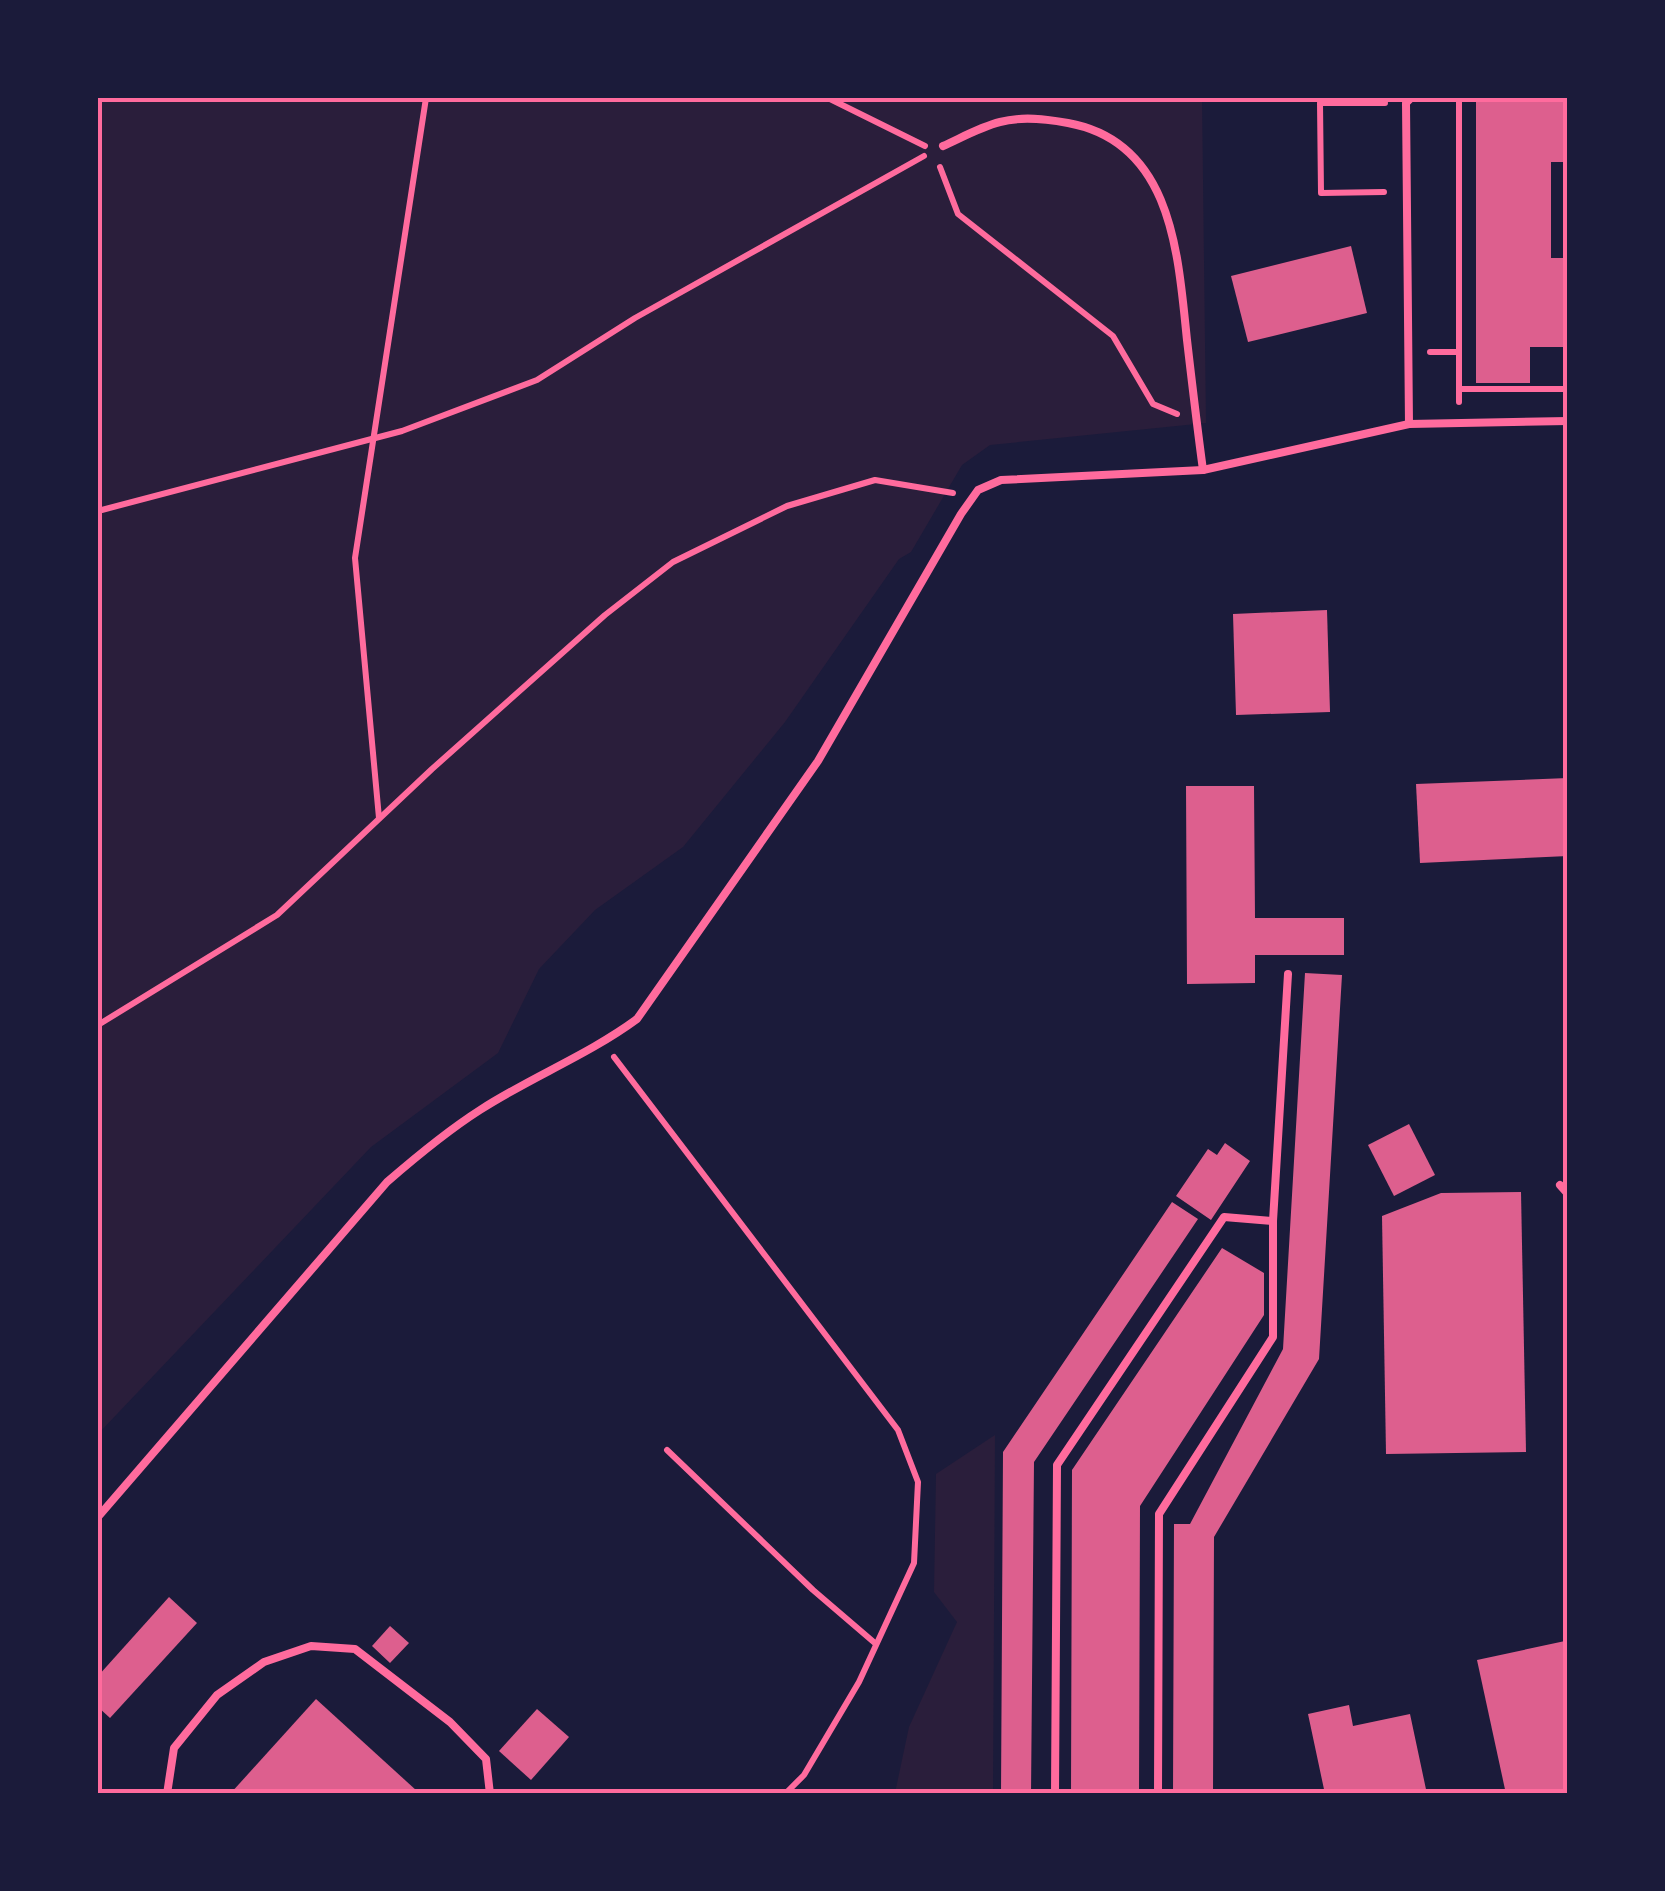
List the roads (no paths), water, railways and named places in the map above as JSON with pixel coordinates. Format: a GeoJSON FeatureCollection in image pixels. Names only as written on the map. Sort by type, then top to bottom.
{"type":"FeatureCollection","features":[{"type":"Feature","properties":{"kind":"lane"},"geometry":{"type":"LineString","coordinates":[[1408,100],[1409,424]]}},
{"type":"Feature","properties":{"kind":"lane"},"geometry":{"type":"LineString","coordinates":[[938,148],[1000,122],[1040,118],[1079,125],[1114,139],[1137,160],[1157,191],[1177,243],[1204,470]]}},
{"type":"Feature","properties":{"kind":"lane"},"geometry":{"type":"LineString","coordinates":[[98,1517],[387,1182],[482,1108],[604,1043],[637,1020],[818,761],[978,490],[1000,480],[1204,470],[1409,424],[1568,422]]}},
{"type":"Feature","properties":{"kind":"lane"},"geometry":{"type":"LineString","coordinates":[[1158,1794],[1158,1514],[1274,1337],[1273,1221],[1288,974]]}},
{"type":"Feature","properties":{"kind":"lane"},"geometry":{"type":"LineString","coordinates":[[1560,1185],[1568,1194]]}},
{"type":"Feature","properties":{"kind":"lane"},"geometry":{"type":"LineString","coordinates":[[1054,1794],[1057,1465],[1224,1217],[1273,1221]]}},
{"type":"Feature","properties":{"kind":"lane"},"geometry":{"type":"LineString","coordinates":[[167,1794],[174,1748],[217,1695],[264,1662],[312,1646],[355,1649],[450,1722],[486,1760],[490,1794]]}}]}
